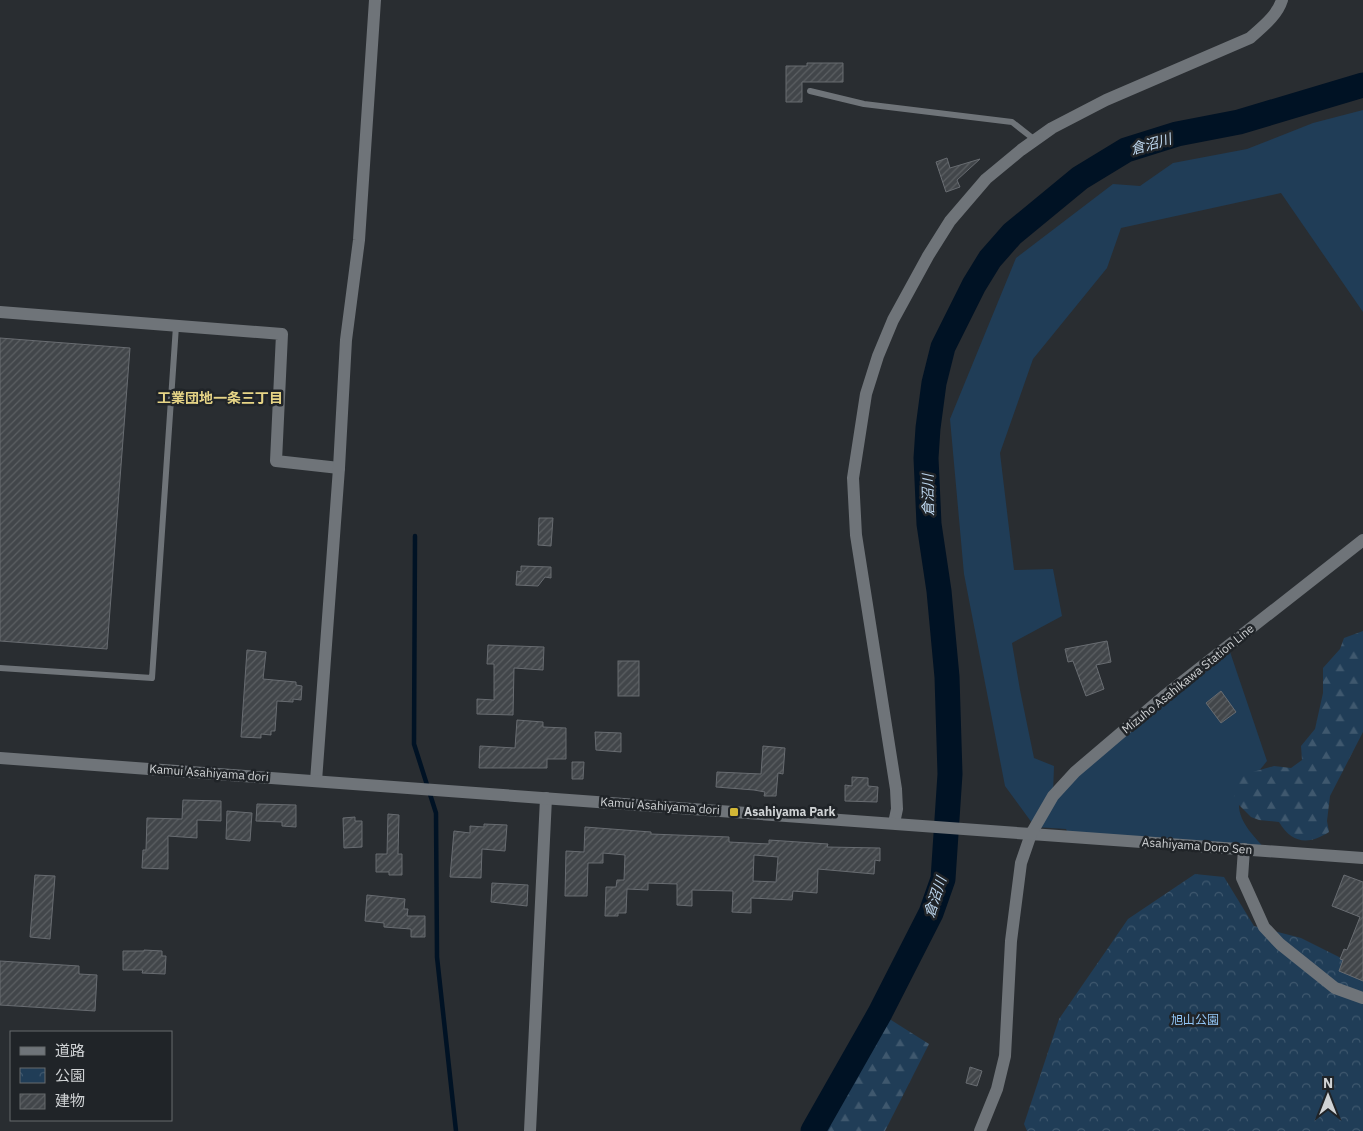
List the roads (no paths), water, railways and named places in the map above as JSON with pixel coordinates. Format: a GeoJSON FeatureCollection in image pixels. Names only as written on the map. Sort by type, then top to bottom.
{"type":"FeatureCollection","features":[{"type":"Feature","properties":{"kind":"street"},"geometry":{"type":"LineString","coordinates":[[316,781],[339,468],[346,340],[359,240],[375,0]]}},
{"type":"Feature","properties":{"kind":"street"},"geometry":{"type":"LineString","coordinates":[[894,823],[897,809],[896,789],[856,535],[854,478],[866,394],[878,356],[894,320],[928,256],[950,221],[986,179],[1034,140],[1052,128],[1106,100],[1250,38],[1280,7],[1282,0]]}},
{"type":"Feature","properties":{"kind":"street"},"geometry":{"type":"LineString","coordinates":[[0,312],[282,334],[276,461],[339,468]]}},
{"type":"Feature","properties":{"kind":"street","name":"Mizuho Asahikawa Station Line"},"geometry":{"type":"LineString","coordinates":[[980,1131],[997,1089],[1005,1056],[1011,941],[1021,863],[1031,834],[1053,796],[1075,772],[1163,698],[1363,540]]}},
{"type":"Feature","properties":{"kind":"street","name":"Kamui Asahiyama dori"},"geometry":{"type":"LineString","coordinates":[[0,758],[1031,834]]}},
{"type":"Feature","properties":{"kind":"street"},"geometry":{"type":"LineString","coordinates":[[530,1131],[546,798]]}},
{"type":"Feature","properties":{"kind":"street","name":"Asahiyama Doro Sen"},"geometry":{"type":"LineString","coordinates":[[1031,834],[1363,858]]}},
{"type":"Feature","properties":{"kind":"street"},"geometry":{"type":"LineString","coordinates":[[1244,849],[1242,878],[1264,927],[1280,944],[1336,988],[1363,998]]}},
{"type":"Feature","properties":{"kind":"lane"},"geometry":{"type":"LineString","coordinates":[[810,91],[864,104],[1012,122],[1034,140]]}},
{"type":"Feature","properties":{"kind":"lane"},"geometry":{"type":"LineString","coordinates":[[0,668],[152,678],[176,326]]}},
{"type":"Feature","properties":{"kind":"waterway","name":"倉沼川"},"geometry":{"type":"LineString","coordinates":[[813,1131],[880,1013],[931,913],[943,879],[950,774],[947,677],[939,591],[929,524],[926,458],[934,383],[943,347],[974,285],[990,259],[1012,234],[1080,178],[1126,150],[1177,134],[1239,122],[1363,85]]}},
{"type":"Feature","properties":{"kind":"waterway"},"geometry":{"type":"LineString","coordinates":[[415,536],[414,744],[436,813],[437,957],[456,1131]]}},
{"type":"Feature","properties":{"kind":"place","name":"Asahiyama Park"},"geometry":{"type":"Point","coordinates":[734,812]}},
{"type":"Feature","properties":{"kind":"district","name":"工業団地一条三丁目"},"geometry":{"type":"Point","coordinates":[220,398]}},
{"type":"Feature","properties":{"kind":"park label","name":"旭山公園"},"geometry":{"type":"Point","coordinates":[1195,1020]}}]}
